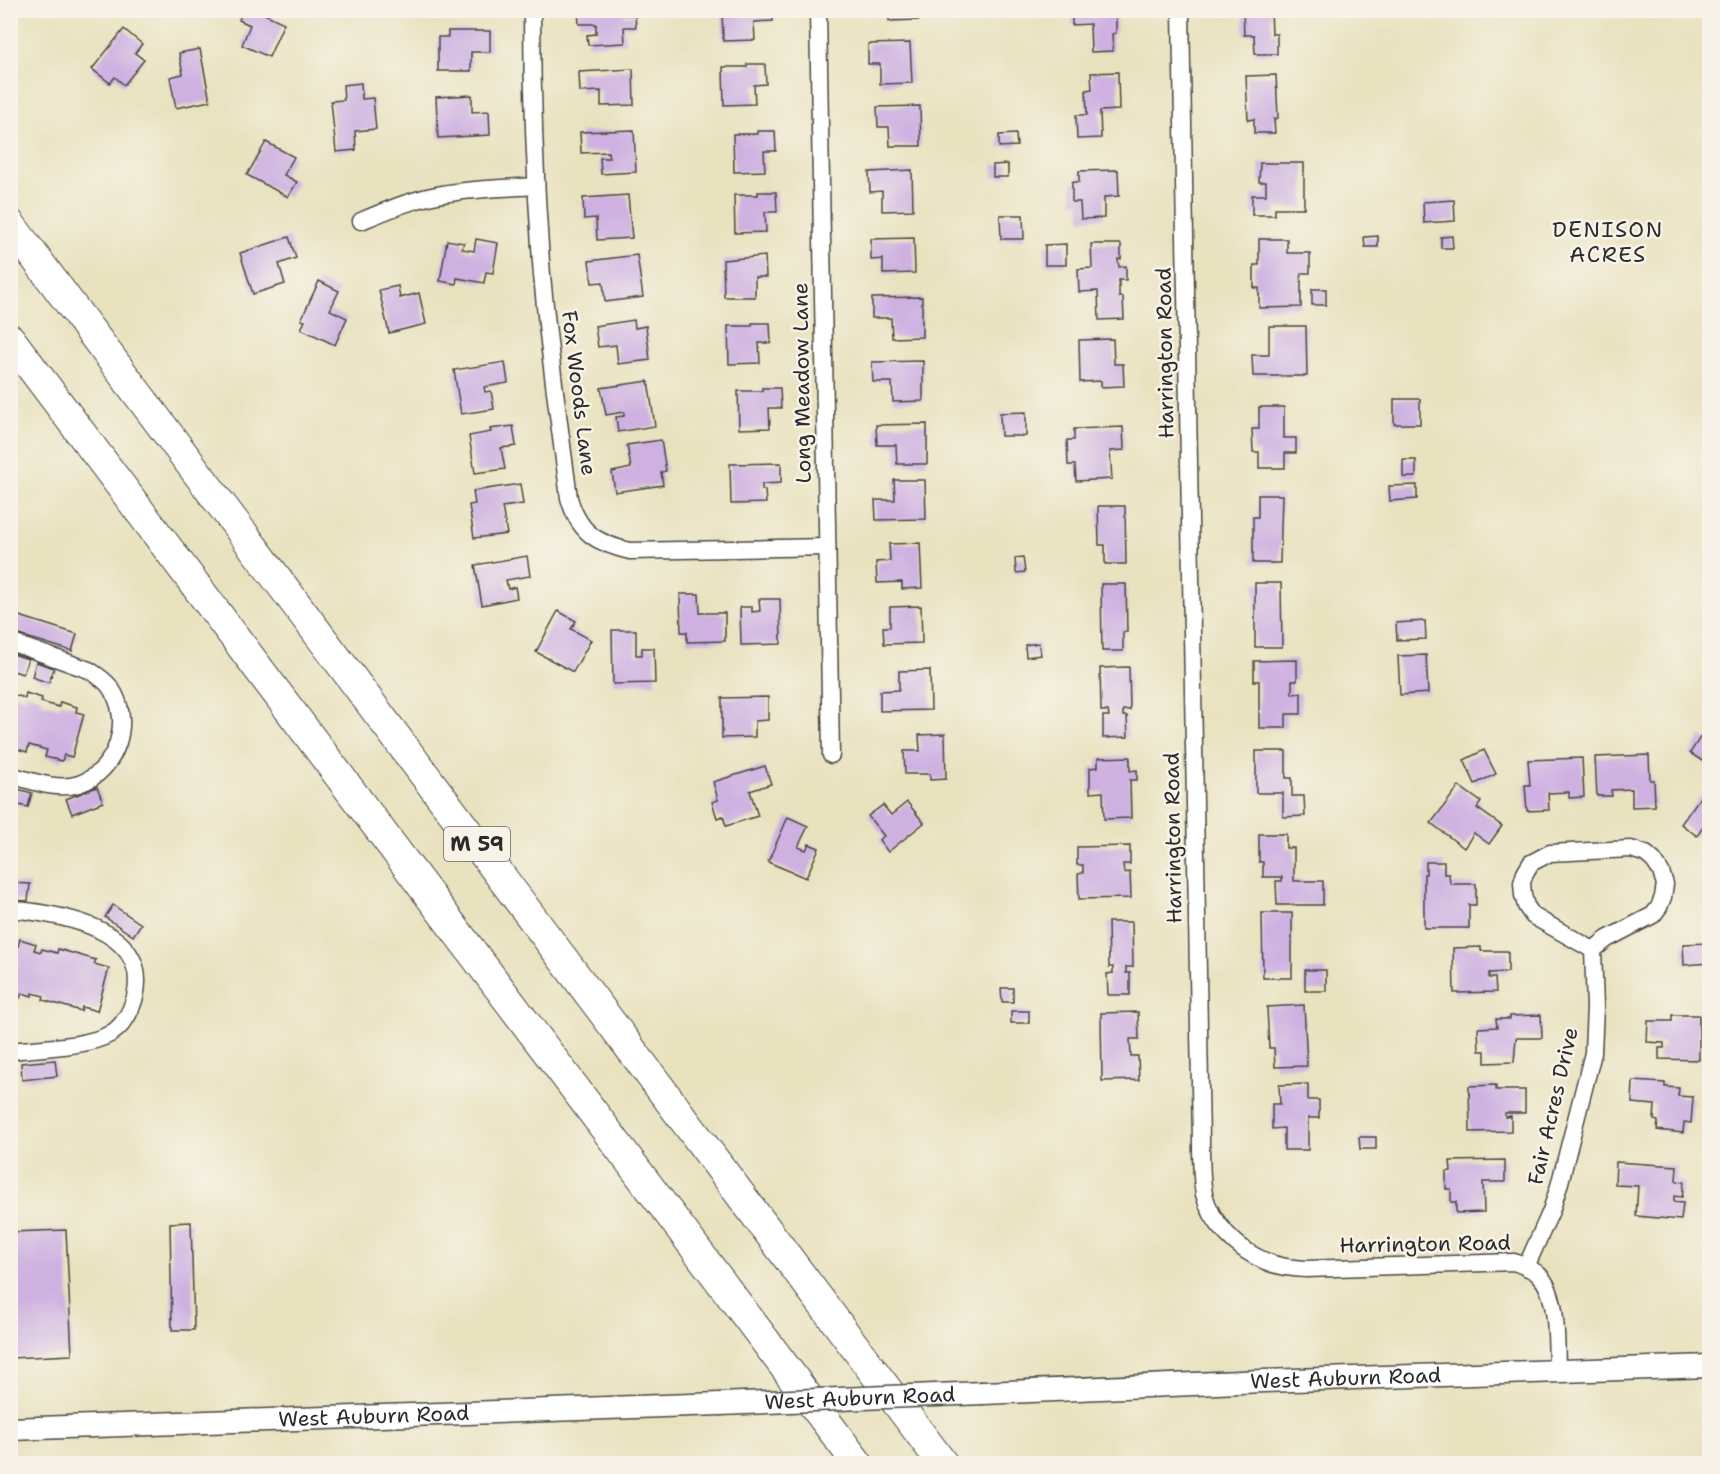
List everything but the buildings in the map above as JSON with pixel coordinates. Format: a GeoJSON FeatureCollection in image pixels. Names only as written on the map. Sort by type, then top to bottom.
{"type":"FeatureCollection","features":[{"type":"Feature","properties":{"kind":"highway","name":"M 59"},"geometry":{"type":"LineString","coordinates":[[10,224],[943,1464]]}},
{"type":"Feature","properties":{"kind":"highway"},"geometry":{"type":"LineString","coordinates":[[10,339],[858,1464]]}},
{"type":"Feature","properties":{"kind":"main road","name":"West Auburn Road"},"geometry":{"type":"LineString","coordinates":[[10,1429],[1710,1366]]}},
{"type":"Feature","properties":{"kind":"street","name":"Fox Woods Lane"},"geometry":{"type":"LineString","coordinates":[[532,10],[536,186],[541,263],[550,353],[569,498],[574,516],[587,532],[604,543],[630,551],[827,547]]}},
{"type":"Feature","properties":{"kind":"street","name":"Long Meadow Lane"},"geometry":{"type":"LineString","coordinates":[[818,10],[831,755]]}},
{"type":"Feature","properties":{"kind":"street","name":"Harrington Road"},"geometry":{"type":"LineString","coordinates":[[1181,10],[1201,1142],[1205,1196],[1221,1228],[1235,1241],[1266,1262],[1286,1267],[1306,1269],[1514,1262],[1526,1267],[1538,1274],[1547,1285],[1555,1322],[1557,1371]]}},
{"type":"Feature","properties":{"kind":"street"},"geometry":{"type":"LineString","coordinates":[[361,221],[392,208],[447,193],[536,186]]}},
{"type":"Feature","properties":{"kind":"street"},"geometry":{"type":"LineString","coordinates":[[10,642],[100,676],[111,688],[118,703],[121,720],[117,749],[108,763],[79,784],[46,785],[10,775]]}},
{"type":"Feature","properties":{"kind":"street"},"geometry":{"type":"LineString","coordinates":[[1631,849],[1646,854],[1661,872],[1665,884],[1659,907],[1653,915],[1607,939],[1593,950],[1533,916],[1526,906],[1523,895],[1522,883],[1525,873],[1531,863],[1550,853],[1631,849]]}},
{"type":"Feature","properties":{"kind":"street"},"geometry":{"type":"LineString","coordinates":[[10,909],[61,917],[112,935],[124,945],[131,958],[136,990],[133,1004],[119,1028],[99,1039],[10,1051]]}},
{"type":"Feature","properties":{"kind":"street","name":"Fair Acres Drive"},"geometry":{"type":"LineString","coordinates":[[1526,1267],[1554,1203],[1593,1053],[1595,1007],[1593,950]]}},
{"type":"Feature","properties":{"kind":"district","name":"DENISON ACRES"},"geometry":{"type":"Point","coordinates":[1608,242]}}]}
